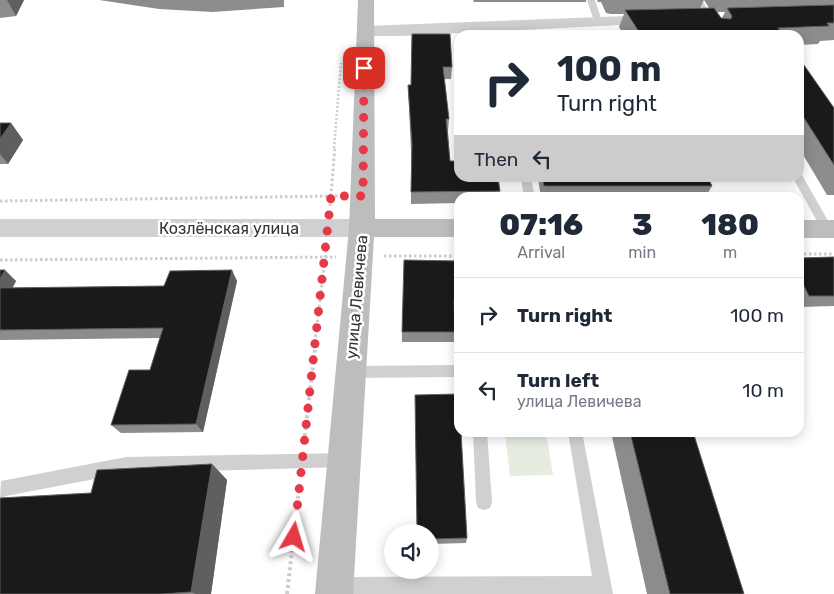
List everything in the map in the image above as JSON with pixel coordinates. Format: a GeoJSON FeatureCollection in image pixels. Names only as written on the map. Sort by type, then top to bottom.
{"type":"FeatureCollection","features":[{"type":"Feature","properties":{"kind":"street","name":"улица Левичева"},"geometry":{"type":"LineString","coordinates":[[334,590],[361,242],[366,0]]}},
{"type":"Feature","properties":{"kind":"street"},"geometry":{"type":"LineString","coordinates":[[690,19],[728,18]]}},
{"type":"Feature","properties":{"kind":"street"},"geometry":{"type":"LineString","coordinates":[[365,31],[438,31],[598,21],[672,20]]}},
{"type":"Feature","properties":{"kind":"street","name":"Козлёнская улица"},"geometry":{"type":"LineString","coordinates":[[0,228],[328,228],[361,242],[454,229]]}},
{"type":"Feature","properties":{"kind":"street"},"geometry":{"type":"LineString","coordinates":[[804,229],[830,229]]}},
{"type":"Feature","properties":{"kind":"lane"},"geometry":{"type":"LineString","coordinates":[[591,0],[598,21]]}},
{"type":"Feature","properties":{"kind":"lane"},"geometry":{"type":"LineString","coordinates":[[698,0],[715,30]]}},
{"type":"Feature","properties":{"kind":"lane"},"geometry":{"type":"LineString","coordinates":[[801,182],[830,229]]}},
{"type":"Feature","properties":{"kind":"lane"},"geometry":{"type":"LineString","coordinates":[[351,372],[454,371]]}},
{"type":"Feature","properties":{"kind":"lane"},"geometry":{"type":"LineString","coordinates":[[480,437],[484,502]]}},
{"type":"Feature","properties":{"kind":"lane"},"geometry":{"type":"LineString","coordinates":[[334,590],[604,589],[576,437]]}},
{"type":"Feature","properties":{"kind":"lane"},"geometry":{"type":"LineString","coordinates":[[0,492],[2,489],[126,465],[344,460]]}},
{"type":"Feature","properties":{"kind":"path"},"geometry":{"type":"LineString","coordinates":[[287,594],[328,228],[341,59]]}},
{"type":"Feature","properties":{"kind":"path"},"geometry":{"type":"LineString","coordinates":[[0,201],[363,196]]}},
{"type":"Feature","properties":{"kind":"path"},"geometry":{"type":"LineString","coordinates":[[0,260],[325,257],[361,242],[454,255]]}},
{"type":"Feature","properties":{"kind":"path"},"geometry":{"type":"LineString","coordinates":[[804,254],[834,254]]}},
{"type":"Feature","properties":{"kind":"shaded area"},"geometry":{"type":"Polygon","coordinates":[[[505,437],[547,437],[553,475],[510,476],[505,437]]]}},
{"type":"Feature","properties":{"kind":"building"},"geometry":{"type":"Polygon","coordinates":[[[834,5],[834,23],[827,23],[829,26],[778,28],[779,30],[638,30],[625,10],[714,8],[721,18],[731,19],[732,16],[727,8],[834,5]]]}},
{"type":"Feature","properties":{"kind":"building"},"geometry":{"type":"Polygon","coordinates":[[[412,34],[450,34],[452,67],[443,67],[449,119],[446,119],[450,161],[454,161],[454,182],[499,182],[500,191],[411,192],[412,144],[408,85],[411,85],[412,34]]]}},
{"type":"Feature","properties":{"kind":"building"},"geometry":{"type":"Polygon","coordinates":[[[804,65],[834,108],[834,165],[804,118],[804,65]]]}},
{"type":"Feature","properties":{"kind":"building"},"geometry":{"type":"Polygon","coordinates":[[[0,123],[11,123],[0,139],[0,123]]]}},
{"type":"Feature","properties":{"kind":"building"},"geometry":{"type":"Polygon","coordinates":[[[544,182],[710,182],[712,186],[544,186],[544,182]]]}},
{"type":"Feature","properties":{"kind":"building"},"geometry":{"type":"Polygon","coordinates":[[[834,257],[834,296],[809,296],[804,286],[804,258],[834,257]]]}},
{"type":"Feature","properties":{"kind":"building"},"geometry":{"type":"Polygon","coordinates":[[[404,260],[454,261],[454,332],[402,332],[404,260]]]}},
{"type":"Feature","properties":{"kind":"building"},"geometry":{"type":"Polygon","coordinates":[[[0,270],[5,270],[0,279],[0,270]]]}},
{"type":"Feature","properties":{"kind":"building"},"geometry":{"type":"Polygon","coordinates":[[[232,270],[196,424],[111,425],[129,370],[150,370],[163,328],[0,330],[0,288],[164,286],[170,271],[232,270]]]}},
{"type":"Feature","properties":{"kind":"building"},"geometry":{"type":"Polygon","coordinates":[[[454,394],[454,437],[461,437],[467,538],[439,539],[439,524],[417,524],[415,395],[454,394]]]}},
{"type":"Feature","properties":{"kind":"building"},"geometry":{"type":"Polygon","coordinates":[[[631,437],[695,437],[744,594],[670,594],[631,437]]]}},
{"type":"Feature","properties":{"kind":"building"},"geometry":{"type":"Polygon","coordinates":[[[212,464],[191,592],[162,594],[0,594],[0,498],[91,493],[97,470],[212,464]]]}},
{"type":"Feature","properties":{"kind":"route"},"geometry":{"type":"LineString","coordinates":[[294,537],[331,196],[363,196],[364,68]]}}]}
